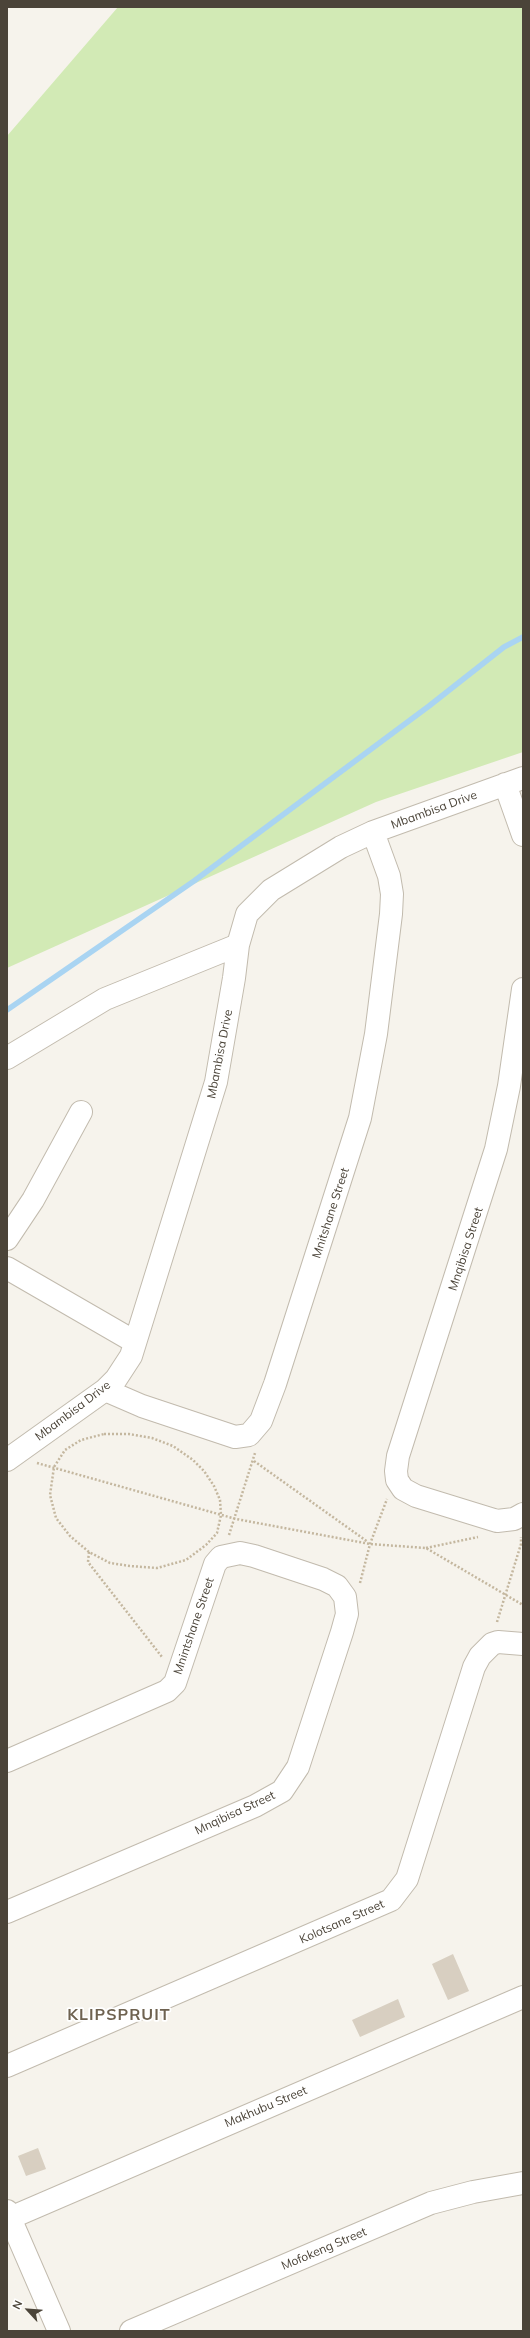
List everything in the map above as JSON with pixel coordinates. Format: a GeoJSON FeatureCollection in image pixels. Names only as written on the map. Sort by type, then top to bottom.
{"type":"FeatureCollection","features":[{"type":"Feature","properties":{"kind":"street","name":"Mbambisa Drive"},"geometry":{"type":"LineString","coordinates":[[9,1456],[105,1390],[124,1368],[135,1342],[216,1082],[234,978],[238,945],[247,914],[272,890],[341,846],[373,832],[514,781]]}},
{"type":"Feature","properties":{"kind":"street"},"geometry":{"type":"LineString","coordinates":[[514,781],[523,835]]}},
{"type":"Feature","properties":{"kind":"street","name":"Mnitshane Street"},"geometry":{"type":"LineString","coordinates":[[254,1432],[261,1421],[275,1384],[360,1118],[376,1034],[391,907],[389,876],[373,832]]}},
{"type":"Feature","properties":{"kind":"street"},"geometry":{"type":"LineString","coordinates":[[7,1058],[105,999],[238,945]]}},
{"type":"Feature","properties":{"kind":"street","name":"Mnqibisa Street"},"geometry":{"type":"LineString","coordinates":[[397,1480],[398,1456],[496,1149],[509,1086],[523,989]]}},
{"type":"Feature","properties":{"kind":"street"},"geometry":{"type":"LineString","coordinates":[[7,1239],[33,1200],[81,1112]]}},
{"type":"Feature","properties":{"kind":"street"},"geometry":{"type":"LineString","coordinates":[[7,1268],[135,1342]]}},
{"type":"Feature","properties":{"kind":"street"},"geometry":{"type":"LineString","coordinates":[[105,1390],[142,1406],[235,1437],[243,1437],[254,1432]]}},
{"type":"Feature","properties":{"kind":"street"},"geometry":{"type":"LineString","coordinates":[[397,1480],[403,1489],[416,1496],[498,1521],[514,1519],[522,1515]]}},
{"type":"Feature","properties":{"kind":"street"},"geometry":{"type":"LineString","coordinates":[[221,1556],[240,1553],[254,1556],[323,1579],[337,1586],[346,1597],[347,1604]]}},
{"type":"Feature","properties":{"kind":"street","name":"Mnintshane Street"},"geometry":{"type":"LineString","coordinates":[[7,1761],[151,1700],[167,1691],[175,1683],[215,1564],[221,1556]]}},
{"type":"Feature","properties":{"kind":"street","name":"Mnqibisa Street"},"geometry":{"type":"LineString","coordinates":[[7,1912],[255,1806],[282,1791],[298,1767],[342,1632],[347,1604]]}},
{"type":"Feature","properties":{"kind":"street"},"geometry":{"type":"LineString","coordinates":[[492,1644],[512,1642],[523,1644]]}},
{"type":"Feature","properties":{"kind":"street","name":"Kolotsane Street"},"geometry":{"type":"LineString","coordinates":[[7,2066],[390,1900],[408,1879],[474,1667],[480,1656],[492,1644]]}},
{"type":"Feature","properties":{"kind":"street","name":"Makhubu Street"},"geometry":{"type":"LineString","coordinates":[[8,2214],[523,1997]]}},
{"type":"Feature","properties":{"kind":"street","name":"Mofokeng Street"},"geometry":{"type":"LineString","coordinates":[[131,2331],[432,2203],[473,2192],[523,2183]]}},
{"type":"Feature","properties":{"kind":"street"},"geometry":{"type":"LineString","coordinates":[[8,2214],[59,2331]]}},
{"type":"Feature","properties":{"kind":"path"},"geometry":{"type":"LineString","coordinates":[[221,1556],[236,1519],[254,1461],[256,1447],[254,1432]]}},
{"type":"Feature","properties":{"kind":"path"},"geometry":{"type":"LineString","coordinates":[[104,1434],[129,1434],[152,1438],[173,1446],[193,1460],[204,1471],[217,1493],[221,1515],[217,1533],[206,1545],[186,1560],[158,1568],[130,1566],[110,1562],[88,1552],[70,1536],[56,1518],[50,1495],[54,1467],[65,1450],[81,1440],[104,1434]]}},
{"type":"Feature","properties":{"kind":"path"},"geometry":{"type":"LineString","coordinates":[[9,1456],[54,1467],[236,1519],[370,1544],[426,1548],[485,1536]]}},
{"type":"Feature","properties":{"kind":"path"},"geometry":{"type":"LineString","coordinates":[[254,1461],[370,1544]]}},
{"type":"Feature","properties":{"kind":"path"},"geometry":{"type":"LineString","coordinates":[[347,1604],[359,1587],[370,1544],[386,1501],[397,1480]]}},
{"type":"Feature","properties":{"kind":"path"},"geometry":{"type":"LineString","coordinates":[[492,1644],[521,1544],[522,1515]]}},
{"type":"Feature","properties":{"kind":"path"},"geometry":{"type":"LineString","coordinates":[[426,1548],[506,1593],[523,1605]]}},
{"type":"Feature","properties":{"kind":"path"},"geometry":{"type":"LineString","coordinates":[[88,1552],[88,1562],[177,1676]]}},
{"type":"Feature","properties":{"kind":"green space"},"geometry":{"type":"Polygon","coordinates":[[[118,7],[523,7],[523,752],[376,802],[7,968],[7,136],[118,7]]]}},
{"type":"Feature","properties":{"kind":"building"},"geometry":{"type":"Polygon","coordinates":[[[453,1954],[469,1991],[448,2000],[432,1964],[453,1954]]]}},
{"type":"Feature","properties":{"kind":"building"},"geometry":{"type":"Polygon","coordinates":[[[398,1999],[405,2017],[360,2037],[352,2020],[398,1999]]]}},
{"type":"Feature","properties":{"kind":"building"},"geometry":{"type":"Polygon","coordinates":[[[38,2148],[46,2169],[26,2176],[18,2156],[38,2148]]]}},
{"type":"Feature","properties":{"kind":"waterway"},"geometry":{"type":"LineString","coordinates":[[7,1010],[194,881],[429,706],[504,647],[523,637]]}},
{"type":"Feature","properties":{"kind":"district","name":"KLIPSPRUIT"},"geometry":{"type":"Point","coordinates":[119,2015]}}]}
